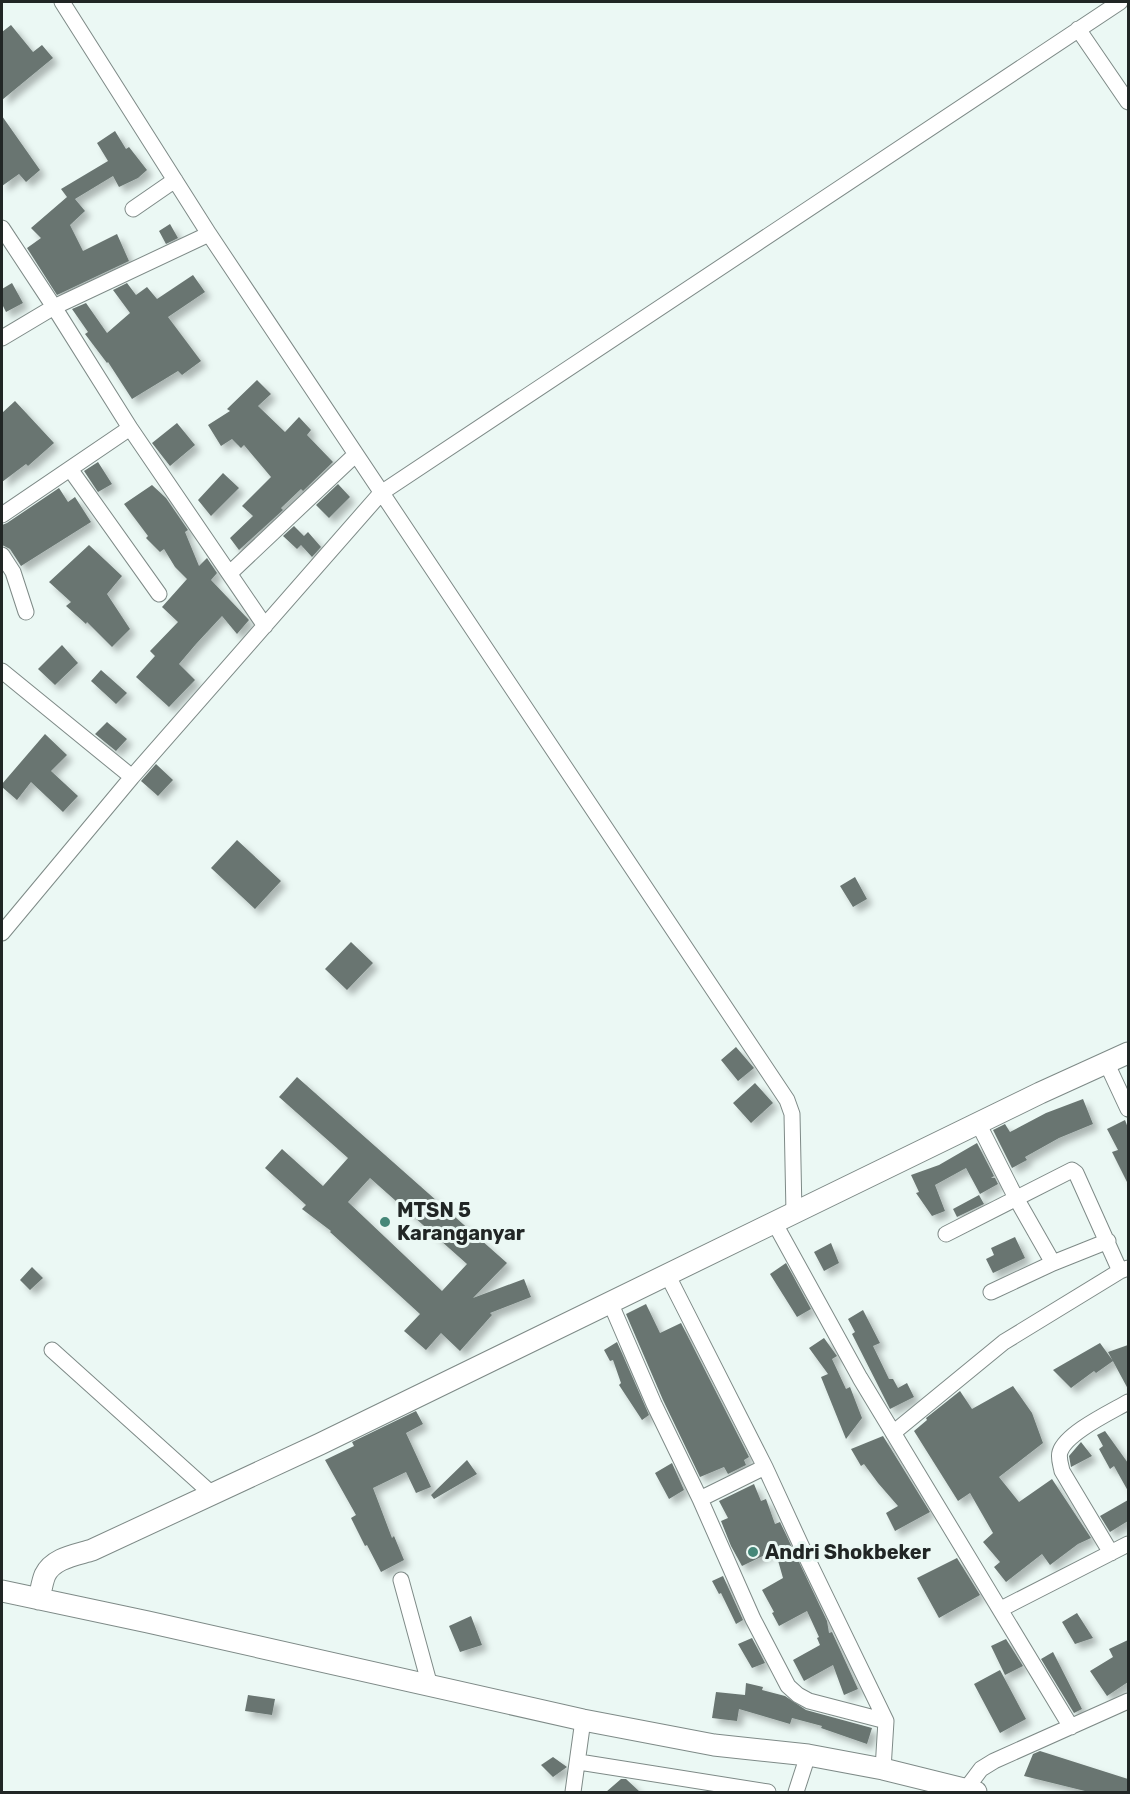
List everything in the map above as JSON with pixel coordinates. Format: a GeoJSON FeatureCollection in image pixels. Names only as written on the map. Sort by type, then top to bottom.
{"type":"FeatureCollection","features":[{"type":"Feature","properties":{"kind":"main road"},"geometry":{"type":"LineString","coordinates":[[39,1599],[45,1574],[63,1559],[92,1550],[212,1494],[1040,1093],[1128,1053]]}},
{"type":"Feature","properties":{"kind":"main road"},"geometry":{"type":"LineString","coordinates":[[2,1591],[430,1686],[583,1724],[714,1745],[805,1763],[883,1768],[971,1791]]}},
{"type":"Feature","properties":{"kind":"street"},"geometry":{"type":"LineString","coordinates":[[62,2],[209,234],[787,1100],[792,1114],[794,1213]]}},
{"type":"Feature","properties":{"kind":"street"},"geometry":{"type":"LineString","coordinates":[[2,933],[132,777],[381,493],[1120,2]]}},
{"type":"Feature","properties":{"kind":"street"},"geometry":{"type":"LineString","coordinates":[[1078,29],[1128,102]]}},
{"type":"Feature","properties":{"kind":"street"},"geometry":{"type":"LineString","coordinates":[[133,209],[175,180]]}},
{"type":"Feature","properties":{"kind":"street"},"geometry":{"type":"LineString","coordinates":[[2,228],[130,428],[266,626]]}},
{"type":"Feature","properties":{"kind":"street"},"geometry":{"type":"LineString","coordinates":[[2,338],[54,307],[209,234]]}},
{"type":"Feature","properties":{"kind":"street"},"geometry":{"type":"LineString","coordinates":[[2,515],[130,428]]}},
{"type":"Feature","properties":{"kind":"street"},"geometry":{"type":"LineString","coordinates":[[230,573],[355,455]]}},
{"type":"Feature","properties":{"kind":"street"},"geometry":{"type":"LineString","coordinates":[[70,469],[159,594]]}},
{"type":"Feature","properties":{"kind":"street"},"geometry":{"type":"LineString","coordinates":[[2,555],[13,572],[26,612]]}},
{"type":"Feature","properties":{"kind":"street"},"geometry":{"type":"LineString","coordinates":[[2,671],[132,777]]}},
{"type":"Feature","properties":{"kind":"street"},"geometry":{"type":"LineString","coordinates":[[1107,1064],[1128,1109]]}},
{"type":"Feature","properties":{"kind":"street"},"geometry":{"type":"LineString","coordinates":[[978,1124],[1053,1263]]}},
{"type":"Feature","properties":{"kind":"street"},"geometry":{"type":"LineString","coordinates":[[893,1433],[996,1347],[1124,1269],[1073,1170],[946,1234]]}},
{"type":"Feature","properties":{"kind":"street"},"geometry":{"type":"LineString","coordinates":[[774,1222],[860,1378],[1071,1727]]}},
{"type":"Feature","properties":{"kind":"street"},"geometry":{"type":"LineString","coordinates":[[991,1292],[1053,1263],[1108,1241]]}},
{"type":"Feature","properties":{"kind":"street"},"geometry":{"type":"LineString","coordinates":[[667,1274],[765,1467],[886,1721],[883,1768]]}},
{"type":"Feature","properties":{"kind":"street"},"geometry":{"type":"LineString","coordinates":[[610,1302],[654,1404],[700,1499],[753,1619],[788,1686],[809,1701],[886,1721]]}},
{"type":"Feature","properties":{"kind":"street"},"geometry":{"type":"LineString","coordinates":[[52,1350],[212,1494]]}},
{"type":"Feature","properties":{"kind":"street"},"geometry":{"type":"LineString","coordinates":[[1111,1553],[1062,1471],[1059,1456],[1065,1443],[1075,1434],[1128,1402]]}},
{"type":"Feature","properties":{"kind":"street"},"geometry":{"type":"LineString","coordinates":[[700,1499],[765,1467]]}},
{"type":"Feature","properties":{"kind":"street"},"geometry":{"type":"LineString","coordinates":[[1001,1609],[1128,1544]]}},
{"type":"Feature","properties":{"kind":"street"},"geometry":{"type":"LineString","coordinates":[[401,1580],[430,1686]]}},
{"type":"Feature","properties":{"kind":"street"},"geometry":{"type":"LineString","coordinates":[[971,1791],[981,1769],[994,1761],[1128,1701]]}},
{"type":"Feature","properties":{"kind":"street"},"geometry":{"type":"LineString","coordinates":[[573,1792],[583,1724]]}},
{"type":"Feature","properties":{"kind":"street"},"geometry":{"type":"LineString","coordinates":[[579,1762],[768,1792]]}},
{"type":"Feature","properties":{"kind":"street"},"geometry":{"type":"LineString","coordinates":[[797,1791],[805,1763]]}},
{"type":"Feature","properties":{"kind":"building"},"geometry":{"type":"Polygon","coordinates":[[[11,25],[33,52],[42,45],[53,58],[2,100],[2,32],[11,25]]]}},
{"type":"Feature","properties":{"kind":"building"},"geometry":{"type":"Polygon","coordinates":[[[2,116],[40,170],[26,182],[19,174],[2,186],[2,116]]]}},
{"type":"Feature","properties":{"kind":"building"},"geometry":{"type":"Polygon","coordinates":[[[115,131],[126,149],[129,147],[147,170],[138,178],[119,187],[113,176],[75,199],[85,211],[70,225],[83,251],[117,234],[129,261],[57,295],[27,248],[41,238],[31,228],[67,197],[61,189],[108,161],[97,143],[115,131]]]}},
{"type":"Feature","properties":{"kind":"building"},"geometry":{"type":"Polygon","coordinates":[[[170,224],[178,238],[166,244],[159,231],[170,224]]]}},
{"type":"Feature","properties":{"kind":"building"},"geometry":{"type":"Polygon","coordinates":[[[193,275],[205,292],[168,317],[201,361],[182,375],[178,371],[132,399],[108,362],[85,334],[88,332],[72,309],[86,303],[107,333],[130,313],[113,290],[127,283],[136,295],[147,287],[157,299],[193,275]]]}},
{"type":"Feature","properties":{"kind":"building"},"geometry":{"type":"Polygon","coordinates":[[[12,283],[23,303],[6,312],[2,304],[2,289],[12,283]]]}},
{"type":"Feature","properties":{"kind":"building"},"geometry":{"type":"Polygon","coordinates":[[[257,380],[271,394],[258,406],[285,432],[299,417],[311,430],[307,435],[333,462],[303,491],[301,489],[281,508],[283,510],[239,550],[230,538],[253,516],[242,506],[271,477],[244,445],[241,448],[232,439],[221,446],[208,425],[230,411],[227,409],[257,380]]]}},
{"type":"Feature","properties":{"kind":"building"},"geometry":{"type":"Polygon","coordinates":[[[15,401],[54,443],[28,466],[26,464],[2,482],[2,413],[15,401]]]}},
{"type":"Feature","properties":{"kind":"building"},"geometry":{"type":"Polygon","coordinates":[[[177,423],[195,445],[170,466],[152,443],[177,423]]]}},
{"type":"Feature","properties":{"kind":"building"},"geometry":{"type":"Polygon","coordinates":[[[98,462],[112,484],[98,492],[84,471],[98,462]]]}},
{"type":"Feature","properties":{"kind":"building"},"geometry":{"type":"Polygon","coordinates":[[[223,473],[239,488],[211,516],[198,500],[223,473]]]}},
{"type":"Feature","properties":{"kind":"building"},"geometry":{"type":"Polygon","coordinates":[[[338,484],[350,497],[329,518],[316,505],[338,484]]]}},
{"type":"Feature","properties":{"kind":"building"},"geometry":{"type":"Polygon","coordinates":[[[152,485],[166,498],[188,530],[185,532],[199,566],[207,558],[217,573],[211,580],[249,620],[237,634],[222,616],[196,644],[179,664],[195,680],[169,707],[136,677],[155,656],[150,651],[178,622],[162,607],[187,579],[175,567],[164,549],[160,552],[146,538],[148,536],[124,504],[152,485]]]}},
{"type":"Feature","properties":{"kind":"building"},"geometry":{"type":"Polygon","coordinates":[[[59,488],[68,502],[75,497],[91,522],[21,566],[10,549],[2,545],[2,525],[59,488]]]}},
{"type":"Feature","properties":{"kind":"building"},"geometry":{"type":"Polygon","coordinates":[[[294,526],[304,536],[308,532],[321,547],[312,557],[301,545],[297,549],[283,536],[294,526]]]}},
{"type":"Feature","properties":{"kind":"building"},"geometry":{"type":"Polygon","coordinates":[[[89,545],[122,576],[107,594],[130,629],[112,647],[87,622],[86,624],[66,606],[71,602],[49,582],[89,545]]]}},
{"type":"Feature","properties":{"kind":"building"},"geometry":{"type":"Polygon","coordinates":[[[62,645],[78,663],[55,685],[38,669],[62,645]]]}},
{"type":"Feature","properties":{"kind":"building"},"geometry":{"type":"Polygon","coordinates":[[[101,670],[127,693],[116,704],[91,681],[101,670]]]}},
{"type":"Feature","properties":{"kind":"building"},"geometry":{"type":"Polygon","coordinates":[[[107,722],[127,739],[116,751],[95,734],[107,722]]]}},
{"type":"Feature","properties":{"kind":"building"},"geometry":{"type":"Polygon","coordinates":[[[45,734],[67,755],[51,771],[78,796],[63,812],[31,782],[17,800],[2,787],[2,784],[45,734]]]}},
{"type":"Feature","properties":{"kind":"building"},"geometry":{"type":"Polygon","coordinates":[[[156,764],[173,780],[158,796],[141,781],[156,764]]]}},
{"type":"Feature","properties":{"kind":"building"},"geometry":{"type":"Polygon","coordinates":[[[237,840],[281,881],[255,909],[211,868],[237,840]]]}},
{"type":"Feature","properties":{"kind":"building"},"geometry":{"type":"Polygon","coordinates":[[[855,877],[867,899],[853,907],[840,886],[855,877]]]}},
{"type":"Feature","properties":{"kind":"building"},"geometry":{"type":"Polygon","coordinates":[[[351,942],[373,963],[347,990],[325,969],[351,942]]]}},
{"type":"Feature","properties":{"kind":"building"},"geometry":{"type":"Polygon","coordinates":[[[736,1047],[754,1068],[738,1081],[721,1060],[736,1047]]]}},
{"type":"Feature","properties":{"kind":"building"},"geometry":{"type":"Polygon","coordinates":[[[297,1077],[507,1263],[473,1298],[524,1279],[531,1297],[490,1313],[492,1315],[460,1351],[441,1333],[426,1350],[404,1331],[420,1314],[331,1231],[302,1209],[306,1205],[265,1168],[282,1149],[323,1186],[348,1158],[279,1097],[297,1077]],[[370,1178],[348,1202],[442,1291],[467,1264],[370,1178]]]}},
{"type":"Feature","properties":{"kind":"building"},"geometry":{"type":"Polygon","coordinates":[[[755,1083],[773,1103],[751,1123],[733,1103],[755,1083]]]}},
{"type":"Feature","properties":{"kind":"building"},"geometry":{"type":"Polygon","coordinates":[[[1083,1099],[1093,1124],[1059,1138],[1025,1157],[1027,1160],[1012,1168],[993,1130],[1005,1124],[1010,1132],[1046,1113],[1083,1099]]]}},
{"type":"Feature","properties":{"kind":"building"},"geometry":{"type":"Polygon","coordinates":[[[1125,1120],[1128,1128],[1128,1184],[1112,1152],[1118,1150],[1107,1129],[1125,1120]]]}},
{"type":"Feature","properties":{"kind":"building"},"geometry":{"type":"Polygon","coordinates":[[[977,1143],[994,1176],[991,1178],[995,1178],[998,1184],[980,1194],[966,1168],[935,1185],[945,1211],[932,1216],[916,1193],[919,1192],[911,1175],[939,1165],[977,1143]]]}},
{"type":"Feature","properties":{"kind":"building"},"geometry":{"type":"Polygon","coordinates":[[[979,1195],[984,1204],[957,1217],[953,1209],[979,1195]]]}},
{"type":"Feature","properties":{"kind":"building"},"geometry":{"type":"Polygon","coordinates":[[[1015,1237],[1025,1258],[993,1273],[986,1259],[994,1255],[991,1248],[1015,1237]]]}},
{"type":"Feature","properties":{"kind":"building"},"geometry":{"type":"Polygon","coordinates":[[[831,1243],[839,1263],[824,1271],[814,1252],[831,1243]]]}},
{"type":"Feature","properties":{"kind":"building"},"geometry":{"type":"Polygon","coordinates":[[[786,1263],[811,1309],[797,1317],[770,1274],[786,1263]]]}},
{"type":"Feature","properties":{"kind":"building"},"geometry":{"type":"Polygon","coordinates":[[[32,1267],[43,1278],[30,1290],[20,1280],[32,1267]]]}},
{"type":"Feature","properties":{"kind":"building"},"geometry":{"type":"Polygon","coordinates":[[[646,1304],[660,1333],[681,1323],[749,1457],[744,1460],[746,1465],[728,1474],[724,1467],[700,1477],[663,1400],[626,1314],[646,1304]]]}},
{"type":"Feature","properties":{"kind":"building"},"geometry":{"type":"Polygon","coordinates":[[[863,1310],[880,1343],[873,1346],[889,1379],[893,1379],[898,1388],[907,1383],[914,1397],[890,1409],[852,1334],[855,1332],[848,1319],[863,1310]]]}},
{"type":"Feature","properties":{"kind":"building"},"geometry":{"type":"Polygon","coordinates":[[[824,1338],[837,1356],[832,1359],[846,1389],[850,1387],[862,1418],[846,1439],[821,1377],[828,1374],[809,1348],[824,1338]]]}},
{"type":"Feature","properties":{"kind":"building"},"geometry":{"type":"Polygon","coordinates":[[[617,1342],[649,1415],[642,1420],[619,1385],[621,1383],[613,1360],[610,1361],[604,1350],[617,1342]]]}},
{"type":"Feature","properties":{"kind":"building"},"geometry":{"type":"Polygon","coordinates":[[[1100,1343],[1113,1361],[1096,1373],[1094,1371],[1071,1388],[1053,1370],[1100,1343]]]}},
{"type":"Feature","properties":{"kind":"building"},"geometry":{"type":"Polygon","coordinates":[[[1128,1345],[1128,1389],[1108,1352],[1128,1345]]]}},
{"type":"Feature","properties":{"kind":"building"},"geometry":{"type":"Polygon","coordinates":[[[1013,1386],[1032,1413],[1043,1443],[999,1477],[1019,1502],[1052,1479],[1091,1538],[1078,1544],[1050,1565],[1042,1554],[1006,1582],[994,1567],[1000,1562],[983,1542],[993,1533],[970,1493],[958,1501],[914,1431],[927,1420],[926,1418],[960,1391],[972,1409],[1013,1386]]]}},
{"type":"Feature","properties":{"kind":"building"},"geometry":{"type":"Polygon","coordinates":[[[416,1411],[423,1424],[406,1433],[431,1487],[416,1493],[406,1472],[373,1488],[392,1538],[394,1536],[404,1560],[381,1572],[351,1518],[356,1515],[325,1460],[354,1446],[352,1442],[416,1411]]]}},
{"type":"Feature","properties":{"kind":"building"},"geometry":{"type":"Polygon","coordinates":[[[1105,1431],[1128,1463],[1128,1491],[1114,1466],[1110,1469],[1099,1449],[1103,1446],[1097,1435],[1105,1431]]]}},
{"type":"Feature","properties":{"kind":"building"},"geometry":{"type":"Polygon","coordinates":[[[883,1436],[930,1512],[895,1531],[886,1513],[898,1506],[864,1464],[861,1466],[851,1449],[883,1436]]]}},
{"type":"Feature","properties":{"kind":"building"},"geometry":{"type":"Polygon","coordinates":[[[1081,1442],[1092,1456],[1071,1467],[1069,1456],[1081,1442]]]}},
{"type":"Feature","properties":{"kind":"building"},"geometry":{"type":"Polygon","coordinates":[[[467,1460],[477,1474],[434,1499],[431,1495],[467,1460]]]}},
{"type":"Feature","properties":{"kind":"building"},"geometry":{"type":"Polygon","coordinates":[[[672,1463],[684,1490],[669,1499],[655,1473],[672,1463]]]}},
{"type":"Feature","properties":{"kind":"building"},"geometry":{"type":"Polygon","coordinates":[[[754,1484],[761,1501],[766,1499],[775,1524],[780,1522],[827,1621],[829,1633],[832,1632],[858,1689],[844,1695],[833,1665],[804,1681],[793,1660],[820,1645],[817,1638],[819,1637],[807,1611],[779,1626],[772,1613],[774,1612],[762,1590],[783,1578],[775,1550],[742,1566],[731,1546],[721,1521],[728,1518],[719,1501],[754,1484]]]}},
{"type":"Feature","properties":{"kind":"building"},"geometry":{"type":"Polygon","coordinates":[[[1128,1500],[1128,1521],[1110,1532],[1100,1516],[1128,1500]]]}},
{"type":"Feature","properties":{"kind":"building"},"geometry":{"type":"Polygon","coordinates":[[[957,1558],[980,1595],[939,1618],[917,1578],[957,1558]]]}},
{"type":"Feature","properties":{"kind":"building"},"geometry":{"type":"Polygon","coordinates":[[[723,1576],[743,1620],[736,1624],[721,1593],[719,1594],[712,1581],[723,1576]]]}},
{"type":"Feature","properties":{"kind":"building"},"geometry":{"type":"Polygon","coordinates":[[[1077,1613],[1093,1638],[1075,1644],[1062,1622],[1077,1613]]]}},
{"type":"Feature","properties":{"kind":"building"},"geometry":{"type":"Polygon","coordinates":[[[471,1616],[482,1645],[460,1652],[449,1626],[471,1616]]]}},
{"type":"Feature","properties":{"kind":"building"},"geometry":{"type":"Polygon","coordinates":[[[752,1638],[765,1663],[752,1668],[738,1644],[752,1638]]]}},
{"type":"Feature","properties":{"kind":"building"},"geometry":{"type":"Polygon","coordinates":[[[1006,1639],[1023,1666],[1005,1675],[991,1646],[1006,1639]]]}},
{"type":"Feature","properties":{"kind":"building"},"geometry":{"type":"Polygon","coordinates":[[[1128,1640],[1128,1682],[1107,1696],[1090,1671],[1113,1657],[1109,1649],[1128,1640]]]}},
{"type":"Feature","properties":{"kind":"building"},"geometry":{"type":"Polygon","coordinates":[[[1053,1652],[1082,1709],[1074,1713],[1041,1659],[1053,1652]]]}},
{"type":"Feature","properties":{"kind":"building"},"geometry":{"type":"Polygon","coordinates":[[[1000,1670],[1026,1719],[1000,1733],[974,1684],[1000,1670]]]}},
{"type":"Feature","properties":{"kind":"building"},"geometry":{"type":"Polygon","coordinates":[[[746,1683],[785,1696],[806,1710],[872,1728],[867,1744],[821,1728],[822,1726],[792,1718],[790,1724],[739,1709],[737,1721],[712,1718],[716,1692],[745,1695],[746,1683]]]}},
{"type":"Feature","properties":{"kind":"building"},"geometry":{"type":"Polygon","coordinates":[[[248,1695],[275,1699],[272,1715],[245,1711],[248,1695]]]}},
{"type":"Feature","properties":{"kind":"building"},"geometry":{"type":"Polygon","coordinates":[[[1040,1751],[1128,1779],[1128,1792],[1089,1792],[1024,1776],[1033,1754],[1040,1751]]]}},
{"type":"Feature","properties":{"kind":"building"},"geometry":{"type":"Polygon","coordinates":[[[553,1757],[567,1767],[553,1777],[541,1765],[553,1757]]]}},
{"type":"Feature","properties":{"kind":"building"},"geometry":{"type":"Polygon","coordinates":[[[621,1779],[626,1779],[640,1792],[606,1792],[621,1779]]]}},
{"type":"Feature","properties":{"kind":"place","name":"MTSN 5 Karanganyar"},"geometry":{"type":"Point","coordinates":[385,1222]}},
{"type":"Feature","properties":{"kind":"place","name":"Andri Shokbeker"},"geometry":{"type":"Point","coordinates":[753,1552]}}]}
